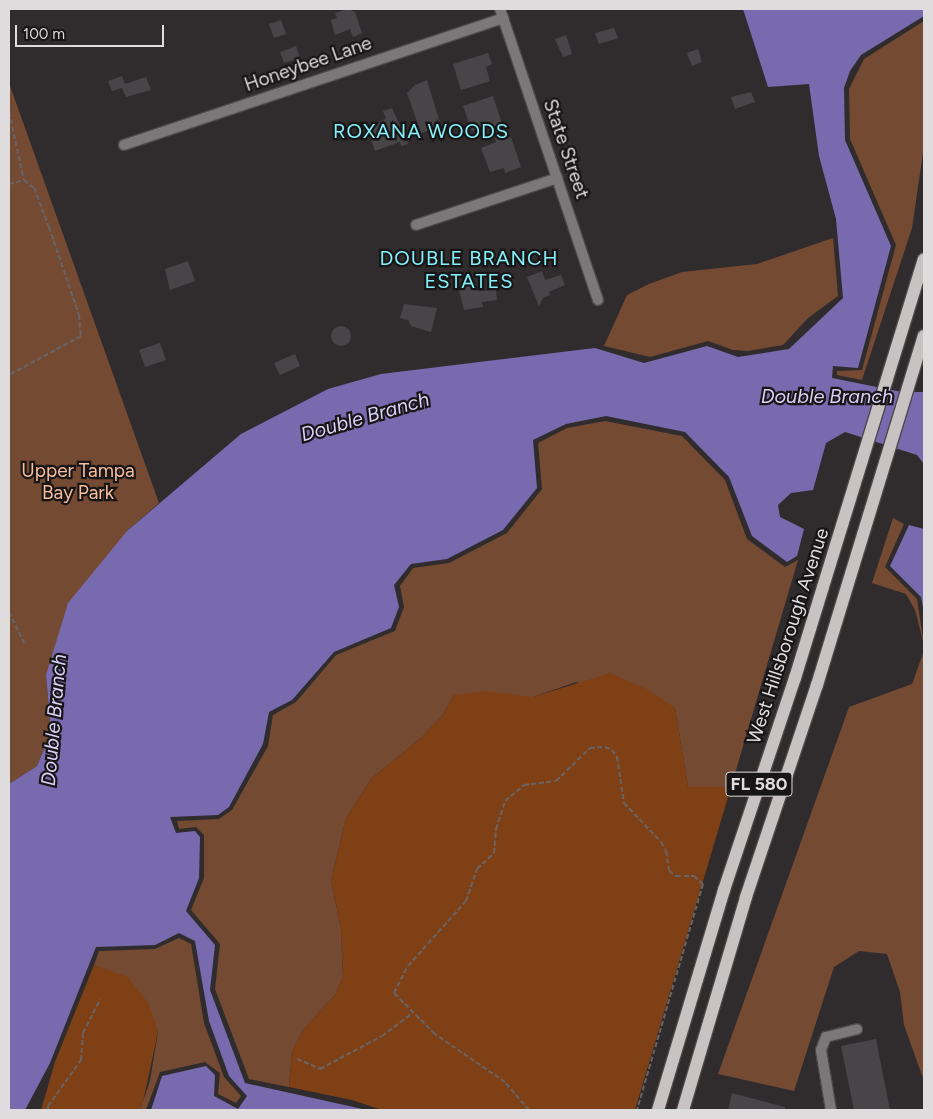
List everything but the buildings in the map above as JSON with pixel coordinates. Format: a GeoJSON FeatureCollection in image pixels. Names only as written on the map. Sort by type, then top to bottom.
{"type":"FeatureCollection","features":[{"type":"Feature","properties":{"kind":"main road","name":"West Hillsborough Avenue"},"geometry":{"type":"LineString","coordinates":[[658,1110],[724,890],[865,458],[924,259]]}},
{"type":"Feature","properties":{"kind":"main road","name":"FL 580"},"geometry":{"type":"LineString","coordinates":[[683,1110],[746,897],[887,465],[924,336]]}},
{"type":"Feature","properties":{"kind":"street","name":"Honeybee Lane"},"geometry":{"type":"LineString","coordinates":[[124,145],[501,13]]}},
{"type":"Feature","properties":{"kind":"street","name":"State Street"},"geometry":{"type":"LineString","coordinates":[[501,13],[598,300]]}},
{"type":"Feature","properties":{"kind":"street"},"geometry":{"type":"LineString","coordinates":[[416,226],[557,178]]}},
{"type":"Feature","properties":{"kind":"street"},"geometry":{"type":"LineString","coordinates":[[831,1110],[821,1050],[826,1037],[857,1029]]}},
{"type":"Feature","properties":{"kind":"path"},"geometry":{"type":"LineString","coordinates":[[9,112],[24,180],[34,188],[49,227],[79,315],[82,336],[9,375]]}},
{"type":"Feature","properties":{"kind":"path"},"geometry":{"type":"LineString","coordinates":[[9,184],[24,180]]}},
{"type":"Feature","properties":{"kind":"path"},"geometry":{"type":"LineString","coordinates":[[9,612],[25,645]]}},
{"type":"Feature","properties":{"kind":"path"},"geometry":{"type":"LineString","coordinates":[[533,1110],[529,1110],[505,1082],[468,1059],[412,1013],[395,996],[399,978],[434,934],[466,901],[477,869],[494,853],[496,830],[505,801],[524,785],[561,778],[590,748],[612,750],[617,757],[624,803],[666,851],[669,871],[676,876],[700,879],[704,884],[637,1110]]}},
{"type":"Feature","properties":{"kind":"path"},"geometry":{"type":"LineString","coordinates":[[48,1110],[48,1106],[81,1060],[83,1033],[100,999]]}},
{"type":"Feature","properties":{"kind":"path"},"geometry":{"type":"LineString","coordinates":[[297,1059],[320,1070],[382,1036],[412,1013]]}},
{"type":"Feature","properties":{"kind":"green space"},"geometry":{"type":"Polygon","coordinates":[[[924,21],[924,146],[912,228],[862,380],[837,375],[837,371],[862,370],[896,245],[850,139],[849,89],[864,59],[924,21]]]}},
{"type":"Feature","properties":{"kind":"green space","name":"Upper Tampa Bay Park"},"geometry":{"type":"Polygon","coordinates":[[[9,83],[159,503],[127,531],[46,675],[51,732],[37,766],[9,784],[9,83]]]}},
{"type":"Feature","properties":{"kind":"green space"},"geometry":{"type":"Polygon","coordinates":[[[833,238],[838,296],[808,318],[783,345],[748,351],[733,350],[708,341],[650,357],[604,346],[627,295],[649,284],[682,272],[757,264],[833,238]]]}},
{"type":"Feature","properties":{"kind":"green space"},"geometry":{"type":"Polygon","coordinates":[[[605,421],[682,436],[725,480],[747,539],[785,567],[798,560],[731,787],[688,787],[675,708],[576,682],[533,697],[454,695],[443,715],[421,738],[372,778],[346,818],[331,881],[341,928],[343,977],[335,995],[303,1030],[292,1052],[289,1087],[249,1079],[215,989],[220,944],[191,910],[204,878],[204,835],[196,827],[179,829],[177,821],[219,819],[232,810],[268,746],[273,715],[296,702],[336,655],[395,631],[404,607],[400,586],[413,568],[449,563],[507,533],[542,489],[538,443],[567,428],[605,421]]]}},
{"type":"Feature","properties":{"kind":"green space"},"geometry":{"type":"Polygon","coordinates":[[[893,518],[904,524],[885,567],[917,599],[924,645],[915,610],[906,594],[872,583],[893,518]]]}},
{"type":"Feature","properties":{"kind":"green space"},"geometry":{"type":"Polygon","coordinates":[[[924,651],[924,1081],[904,1025],[900,992],[887,954],[859,951],[834,967],[794,1091],[718,1074],[849,707],[912,684],[924,651]]]}},
{"type":"Feature","properties":{"kind":"green space"},"geometry":{"type":"Polygon","coordinates":[[[179,938],[191,944],[204,1023],[224,1077],[241,1096],[236,1103],[218,1094],[220,1073],[205,1062],[160,1072],[146,1110],[140,1110],[150,1081],[158,1032],[148,1004],[94,965],[99,951],[155,949],[179,938]]]}},
{"type":"Feature","properties":{"kind":"shaded area"},"geometry":{"type":"Polygon","coordinates":[[[610,673],[645,688],[675,708],[688,787],[731,787],[635,1110],[382,1110],[352,1100],[289,1087],[292,1052],[303,1030],[335,995],[343,977],[341,928],[331,881],[346,818],[372,778],[421,738],[443,715],[454,695],[486,691],[533,697],[610,673]]]}},
{"type":"Feature","properties":{"kind":"shaded area"},"geometry":{"type":"Polygon","coordinates":[[[94,965],[128,977],[149,1004],[158,1032],[143,1102],[140,1110],[41,1110],[55,1062],[94,965]]]}},
{"type":"Feature","properties":{"kind":"water","name":"Double Branch"},"geometry":{"type":"Polygon","coordinates":[[[743,9],[924,9],[924,16],[861,55],[850,71],[844,88],[845,140],[891,246],[858,368],[833,366],[832,378],[902,392],[924,392],[924,464],[917,455],[845,432],[826,443],[813,490],[791,493],[778,505],[780,517],[804,529],[797,556],[787,562],[752,536],[729,477],[685,432],[606,416],[566,424],[533,440],[537,488],[503,530],[447,559],[411,564],[394,585],[399,607],[391,628],[334,652],[292,700],[269,712],[263,744],[229,807],[218,815],[170,817],[176,833],[195,831],[200,837],[199,878],[186,911],[215,945],[210,990],[245,1083],[367,1110],[151,1110],[162,1076],[206,1066],[215,1075],[214,1096],[238,1109],[247,1096],[229,1076],[209,1021],[195,941],[179,933],[155,945],[96,947],[50,1063],[25,1110],[9,1110],[9,784],[37,766],[51,732],[46,675],[68,603],[127,531],[241,434],[328,389],[381,374],[595,348],[644,363],[707,346],[738,357],[789,349],[843,298],[836,219],[819,156],[809,84],[768,87],[743,9]]]}},
{"type":"Feature","properties":{"kind":"water"},"geometry":{"type":"Polygon","coordinates":[[[909,525],[924,529],[924,613],[921,597],[890,566],[909,525]]]}},
{"type":"Feature","properties":{"kind":"district","name":"ROXANA WOODS"},"geometry":{"type":"Point","coordinates":[421,131]}},
{"type":"Feature","properties":{"kind":"district","name":"DOUBLE BRANCH ESTATES"},"geometry":{"type":"Point","coordinates":[469,270]}}]}
